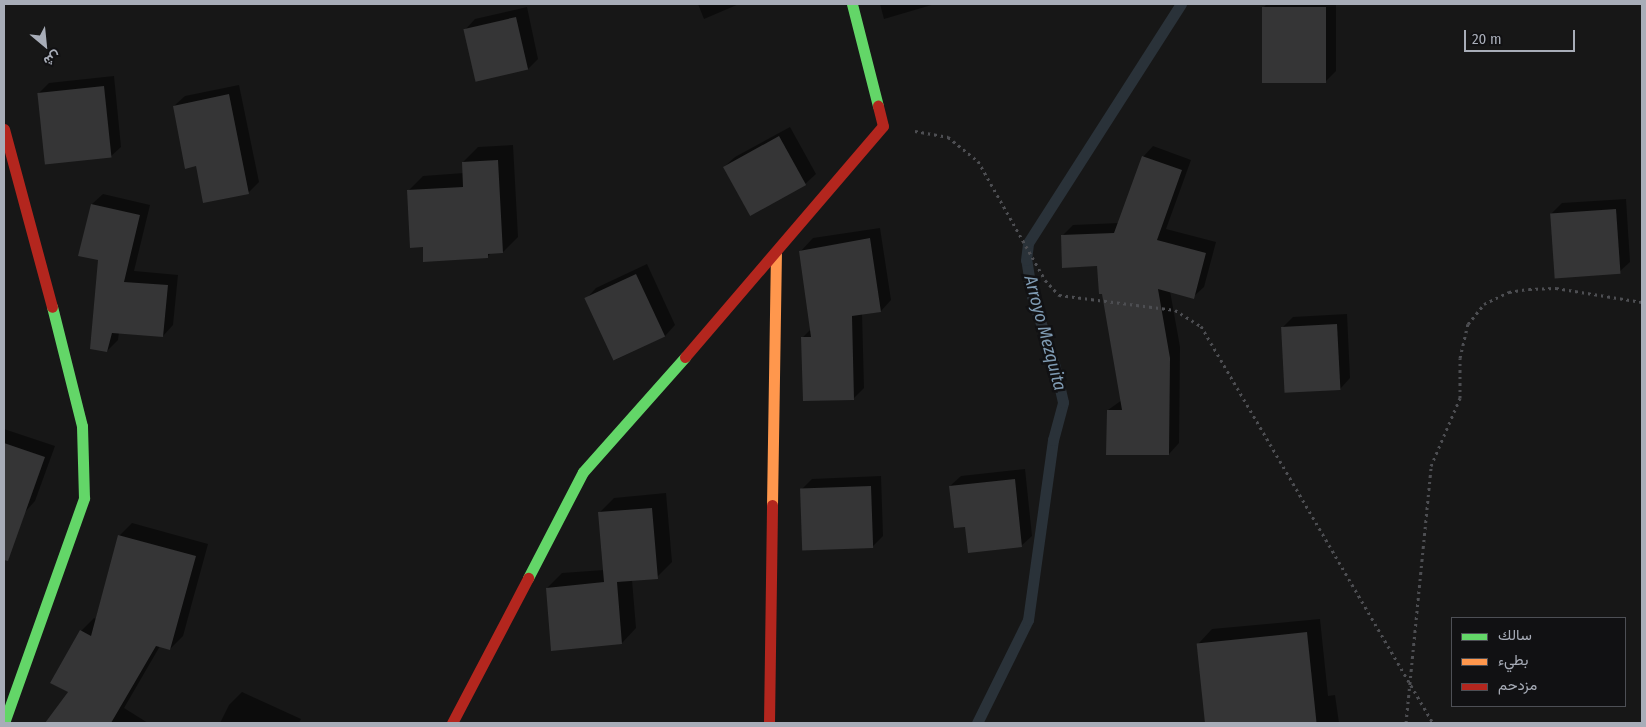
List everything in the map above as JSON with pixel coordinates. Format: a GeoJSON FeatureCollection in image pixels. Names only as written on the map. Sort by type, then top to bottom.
{"type":"FeatureCollection","features":[{"type":"Feature","properties":{"kind":"street"},"geometry":{"type":"LineString","coordinates":[[452,723],[583,472],[776,254],[883,126],[852,4]]}},
{"type":"Feature","properties":{"kind":"street"},"geometry":{"type":"LineString","coordinates":[[4,129],[31,222],[82,426],[84,498],[4,723]]}},
{"type":"Feature","properties":{"kind":"street"},"geometry":{"type":"LineString","coordinates":[[769,723],[776,254]]}},
{"type":"Feature","properties":{"kind":"path"},"geometry":{"type":"LineString","coordinates":[[883,126],[948,137],[978,161],[1045,280],[1060,295],[1175,310],[1201,326],[1433,723]]}},
{"type":"Feature","properties":{"kind":"path"},"geometry":{"type":"LineString","coordinates":[[1406,723],[1412,690],[1431,466],[1460,398],[1460,358],[1468,324],[1484,304],[1509,292],[1529,289],[1556,288],[1642,302]]}},
{"type":"Feature","properties":{"kind":"building"},"geometry":{"type":"Polygon","coordinates":[[[1262,7],[1326,7],[1326,83],[1262,83],[1262,7]]]}},
{"type":"Feature","properties":{"kind":"building"},"geometry":{"type":"Polygon","coordinates":[[[516,17],[528,70],[476,82],[463,29],[516,17]]]}},
{"type":"Feature","properties":{"kind":"building"},"geometry":{"type":"Polygon","coordinates":[[[104,86],[112,158],[45,165],[37,93],[104,86]]]}},
{"type":"Feature","properties":{"kind":"building"},"geometry":{"type":"Polygon","coordinates":[[[229,94],[249,194],[203,203],[196,166],[185,169],[173,106],[229,94]]]}},
{"type":"Feature","properties":{"kind":"building"},"geometry":{"type":"Polygon","coordinates":[[[779,136],[806,185],[750,216],[723,167],[779,136]]]}},
{"type":"Feature","properties":{"kind":"building"},"geometry":{"type":"Polygon","coordinates":[[[1142,156],[1182,170],[1157,240],[1206,253],[1194,299],[1158,289],[1170,358],[1169,455],[1106,455],[1107,410],[1122,410],[1102,294],[1099,294],[1097,266],[1062,268],[1061,235],[1114,233],[1142,156]]]}},
{"type":"Feature","properties":{"kind":"building"},"geometry":{"type":"Polygon","coordinates":[[[498,160],[503,253],[488,254],[488,258],[423,262],[423,247],[410,248],[407,190],[463,187],[462,162],[498,160]]]}},
{"type":"Feature","properties":{"kind":"building"},"geometry":{"type":"Polygon","coordinates":[[[91,204],[140,215],[124,282],[168,285],[163,337],[112,333],[107,352],[90,349],[98,260],[78,256],[91,204]]]}},
{"type":"Feature","properties":{"kind":"building"},"geometry":{"type":"Polygon","coordinates":[[[1616,209],[1621,274],[1555,278],[1550,214],[1616,209]]]}},
{"type":"Feature","properties":{"kind":"building"},"geometry":{"type":"Polygon","coordinates":[[[870,238],[881,312],[852,316],[854,400],[803,401],[801,337],[811,337],[799,251],[870,238]]]}},
{"type":"Feature","properties":{"kind":"building"},"geometry":{"type":"Polygon","coordinates":[[[636,274],[665,337],[614,361],[584,298],[636,274]]]}},
{"type":"Feature","properties":{"kind":"building"},"geometry":{"type":"Polygon","coordinates":[[[1337,324],[1340,390],[1285,393],[1281,327],[1337,324]]]}},
{"type":"Feature","properties":{"kind":"building"},"geometry":{"type":"Polygon","coordinates":[[[4,443],[45,457],[8,561],[4,560],[4,443]]]}},
{"type":"Feature","properties":{"kind":"building"},"geometry":{"type":"Polygon","coordinates":[[[1015,479],[1022,547],[968,553],[965,527],[954,528],[949,486],[1015,479]]]}},
{"type":"Feature","properties":{"kind":"building"},"geometry":{"type":"Polygon","coordinates":[[[871,486],[873,548],[802,550],[800,488],[871,486]]]}},
{"type":"Feature","properties":{"kind":"building"},"geometry":{"type":"Polygon","coordinates":[[[652,508],[658,579],[617,582],[622,644],[551,651],[546,588],[604,582],[598,512],[652,508]]]}},
{"type":"Feature","properties":{"kind":"building"},"geometry":{"type":"Polygon","coordinates":[[[118,535],[196,556],[170,650],[156,646],[111,723],[45,723],[68,692],[50,683],[80,630],[91,636],[118,535]]]}},
{"type":"Feature","properties":{"kind":"building"},"geometry":{"type":"Polygon","coordinates":[[[1307,632],[1317,723],[1205,723],[1197,644],[1307,632]]]}},
{"type":"Feature","properties":{"kind":"waterway","name":"Arroyo Mezquita"},"geometry":{"type":"LineString","coordinates":[[977,723],[1028,620],[1053,440],[1063,402],[1055,367],[1032,296],[1026,260],[1028,243],[1181,4]]}},
{"type":"Feature","properties":{"kind":"traffic: fast"},"geometry":{"type":"LineString","coordinates":[[852,4],[878,106]]}},
{"type":"Feature","properties":{"kind":"traffic: fast"},"geometry":{"type":"LineString","coordinates":[[4,723],[84,498],[82,426],[52,307]]}},
{"type":"Feature","properties":{"kind":"traffic: fast"},"geometry":{"type":"LineString","coordinates":[[528,578],[583,472],[685,357]]}},
{"type":"Feature","properties":{"kind":"traffic: slow"},"geometry":{"type":"LineString","coordinates":[[772,505],[776,254]]}},
{"type":"Feature","properties":{"kind":"traffic: jam"},"geometry":{"type":"LineString","coordinates":[[685,357],[883,126],[878,106]]}},
{"type":"Feature","properties":{"kind":"traffic: jam"},"geometry":{"type":"LineString","coordinates":[[4,129],[52,307]]}},
{"type":"Feature","properties":{"kind":"traffic: jam"},"geometry":{"type":"LineString","coordinates":[[769,723],[772,505]]}},
{"type":"Feature","properties":{"kind":"traffic: jam"},"geometry":{"type":"LineString","coordinates":[[452,723],[528,578]]}}]}
